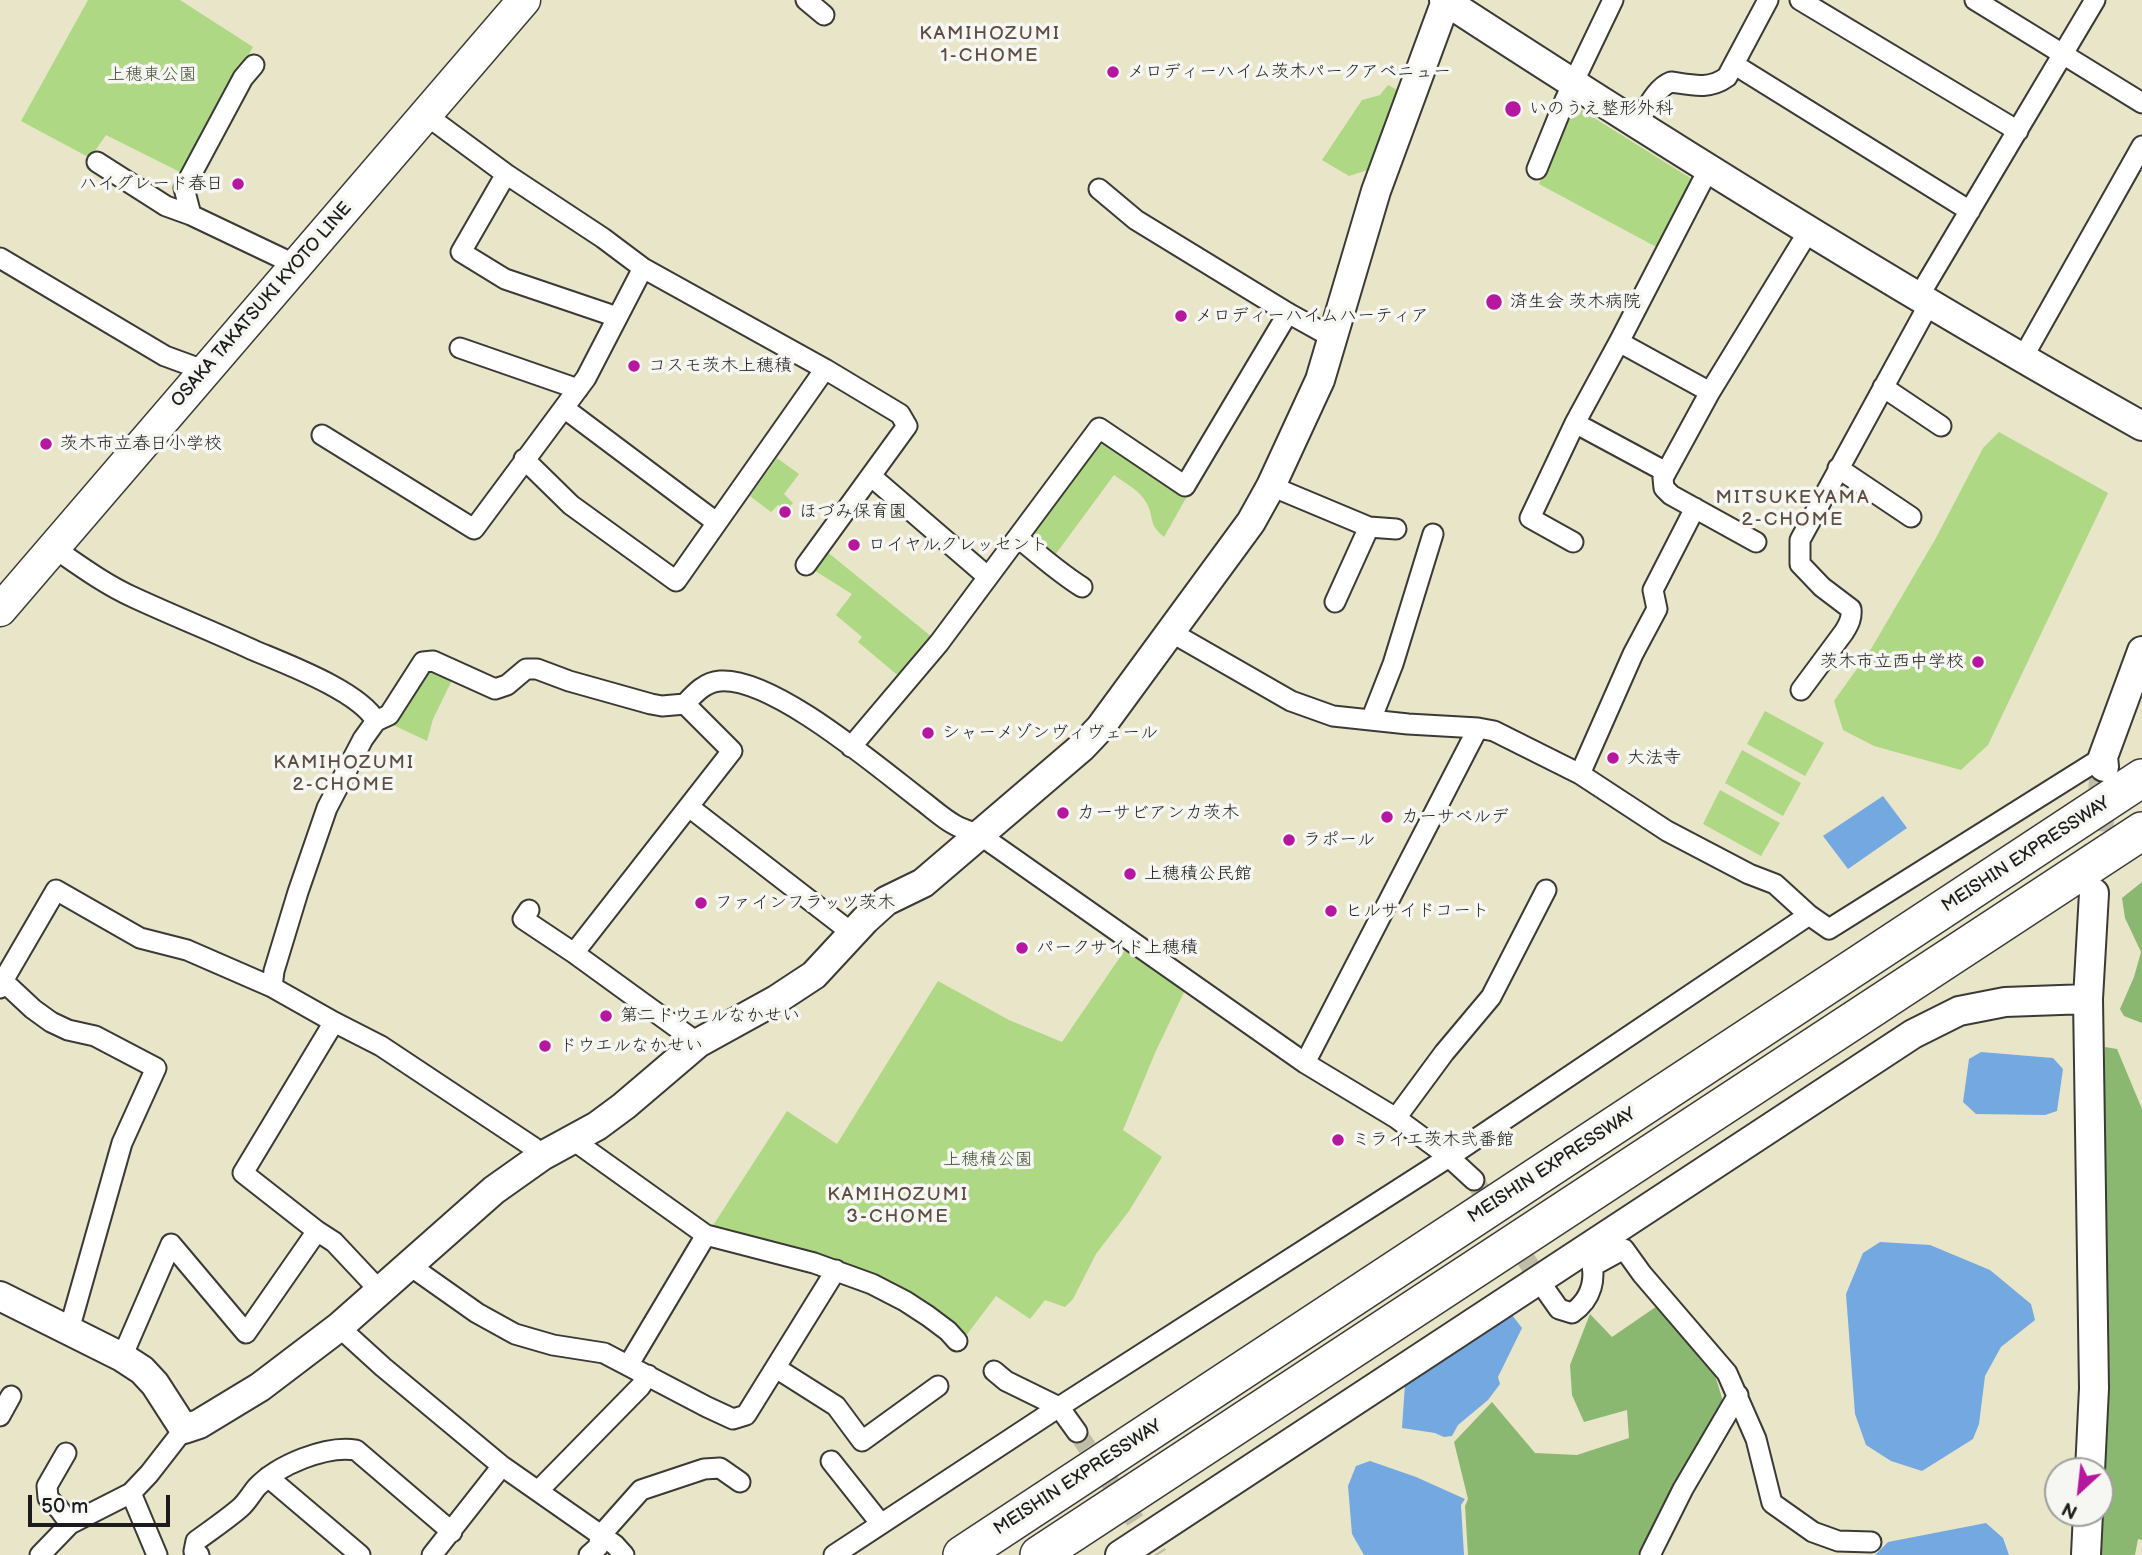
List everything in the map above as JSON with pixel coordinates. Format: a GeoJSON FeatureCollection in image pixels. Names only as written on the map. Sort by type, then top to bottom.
{"type":"FeatureCollection","features":[{"type":"Feature","properties":{"kind":"highway","name":"MEISHIN EXPRESSWAY"},"geometry":{"type":"LineString","coordinates":[[962,1555],[2142,778]]}},
{"type":"Feature","properties":{"kind":"highway"},"geometry":{"type":"LineString","coordinates":[[1039,1555],[2142,831]]}},
{"type":"Feature","properties":{"kind":"main road","name":"OSAKA TAKATSUKI KYOTO LINE"},"geometry":{"type":"LineString","coordinates":[[0,610],[524,0]]}},
{"type":"Feature","properties":{"kind":"street"},"geometry":{"type":"LineString","coordinates":[[806,0],[824,15]]}},
{"type":"Feature","properties":{"kind":"street"},"geometry":{"type":"LineString","coordinates":[[40,1555],[70,1524],[131,1493],[184,1429],[199,1424],[260,1387],[339,1327],[494,1189],[542,1156],[597,1126],[698,1042],[776,1000],[814,975],[886,901],[923,883],[1082,747],[1100,728],[1251,522],[1271,486],[1320,380],[1376,191],[1445,0],[1808,232],[2022,359],[2142,426]]}},
{"type":"Feature","properties":{"kind":"street"},"geometry":{"type":"LineString","coordinates":[[1536,169],[1613,0]]}},
{"type":"Feature","properties":{"kind":"street"},"geometry":{"type":"LineString","coordinates":[[1637,124],[1666,84],[1671,82],[1714,85],[1727,77],[1768,0]]}},
{"type":"Feature","properties":{"kind":"street"},"geometry":{"type":"LineString","coordinates":[[1800,0],[2018,131]]}},
{"type":"Feature","properties":{"kind":"street"},"geometry":{"type":"LineString","coordinates":[[1975,0],[2142,103]]}},
{"type":"Feature","properties":{"kind":"street"},"geometry":{"type":"LineString","coordinates":[[1801,690],[1850,624],[1852,615],[1851,609],[1822,587],[1800,564],[1800,540],[1883,387],[1970,211],[2095,0]]}},
{"type":"Feature","properties":{"kind":"street"},"geometry":{"type":"LineString","coordinates":[[191,215],[184,187],[243,78],[254,65]]}},
{"type":"Feature","properties":{"kind":"street"},"geometry":{"type":"LineString","coordinates":[[1735,65],[1970,211]]}},
{"type":"Feature","properties":{"kind":"street"},"geometry":{"type":"LineString","coordinates":[[426,115],[506,174],[603,238],[643,268],[900,414],[907,426],[806,565]]}},
{"type":"Feature","properties":{"kind":"street"},"geometry":{"type":"LineString","coordinates":[[2022,359],[2142,146]]}},
{"type":"Feature","properties":{"kind":"street"},"geometry":{"type":"LineString","coordinates":[[97,162],[166,206],[191,215],[296,265]]}},
{"type":"Feature","properties":{"kind":"street"},"geometry":{"type":"LineString","coordinates":[[1573,542],[1531,518],[1576,423],[1708,170]]}},
{"type":"Feature","properties":{"kind":"street"},"geometry":{"type":"LineString","coordinates":[[506,174],[461,252],[505,279],[617,317]]}},
{"type":"Feature","properties":{"kind":"street"},"geometry":{"type":"LineString","coordinates":[[1099,188],[1136,220],[1333,338]]}},
{"type":"Feature","properties":{"kind":"street"},"geometry":{"type":"LineString","coordinates":[[1756,542],[1667,492],[1663,483],[1666,472],[1710,392],[1808,232]]}},
{"type":"Feature","properties":{"kind":"street"},"geometry":{"type":"LineString","coordinates":[[0,258],[165,356],[206,371]]}},
{"type":"Feature","properties":{"kind":"street"},"geometry":{"type":"LineString","coordinates":[[322,435],[474,529],[586,378],[643,268]]}},
{"type":"Feature","properties":{"kind":"street"},"geometry":{"type":"LineString","coordinates":[[851,747],[939,643],[1099,428],[1185,486],[1288,313]]}},
{"type":"Feature","properties":{"kind":"street"},"geometry":{"type":"LineString","coordinates":[[1619,342],[1710,392]]}},
{"type":"Feature","properties":{"kind":"street"},"geometry":{"type":"LineString","coordinates":[[460,348],[578,389]]}},
{"type":"Feature","properties":{"kind":"street"},"geometry":{"type":"LineString","coordinates":[[524,459],[571,505],[676,581],[825,369]]}},
{"type":"Feature","properties":{"kind":"street"},"geometry":{"type":"LineString","coordinates":[[1883,387],[1941,426]]}},
{"type":"Feature","properties":{"kind":"street"},"geometry":{"type":"LineString","coordinates":[[564,408],[716,522]]}},
{"type":"Feature","properties":{"kind":"street"},"geometry":{"type":"LineString","coordinates":[[1576,423],[1666,472]]}},
{"type":"Feature","properties":{"kind":"street"},"geometry":{"type":"LineString","coordinates":[[1838,468],[1911,517]]}},
{"type":"Feature","properties":{"kind":"street"},"geometry":{"type":"LineString","coordinates":[[872,477],[988,577]]}},
{"type":"Feature","properties":{"kind":"street"},"geometry":{"type":"LineString","coordinates":[[1271,486],[1369,527],[1396,530]]}},
{"type":"Feature","properties":{"kind":"street"},"geometry":{"type":"LineString","coordinates":[[1580,774],[1633,654],[1657,609],[1653,590],[1695,508]]}},
{"type":"Feature","properties":{"kind":"street"},"geometry":{"type":"LineString","coordinates":[[1335,602],[1369,527]]}},
{"type":"Feature","properties":{"kind":"street"},"geometry":{"type":"LineString","coordinates":[[1371,720],[1393,664],[1433,534]]}},
{"type":"Feature","properties":{"kind":"street"},"geometry":{"type":"LineString","coordinates":[[1018,538],[1055,570],[1082,587]]}},
{"type":"Feature","properties":{"kind":"street"},"geometry":{"type":"LineString","coordinates":[[54,548],[94,576],[133,597],[302,671],[350,696],[371,712],[376,721]]}},
{"type":"Feature","properties":{"kind":"street"},"geometry":{"type":"LineString","coordinates":[[1169,632],[1291,701],[1333,716],[1494,731],[1580,774],[1667,831],[1749,874],[1774,884],[1829,929],[2104,762],[2142,651]]}},
{"type":"Feature","properties":{"kind":"street"},"geometry":{"type":"LineString","coordinates":[[272,987],[274,971],[298,892],[327,808],[363,739],[376,721],[389,715],[423,662],[433,661],[495,689],[506,685],[526,669],[537,669],[569,681],[662,706],[685,704],[695,692],[707,684],[721,681],[747,685],[797,708],[955,825],[980,835],[1305,1063],[1396,1118],[1449,1157],[1474,1180]]}},
{"type":"Feature","properties":{"kind":"street"},"geometry":{"type":"LineString","coordinates":[[574,953],[732,751],[685,704]]}},
{"type":"Feature","properties":{"kind":"street"},"geometry":{"type":"LineString","coordinates":[[1305,1063],[1478,728]]}},
{"type":"Feature","properties":{"kind":"street"},"geometry":{"type":"LineString","coordinates":[[689,807],[852,933]]}},
{"type":"Feature","properties":{"kind":"street"},"geometry":{"type":"LineString","coordinates":[[69,1331],[122,1143],[156,1068],[94,1036],[68,1030],[51,1022],[1,979],[55,890],[140,938],[187,950],[272,987],[334,1023],[382,1046],[533,1147],[542,1156]]}},
{"type":"Feature","properties":{"kind":"street"},"geometry":{"type":"LineString","coordinates":[[1396,1118],[1490,996],[1546,890]]}},
{"type":"Feature","properties":{"kind":"street"},"geometry":{"type":"LineString","coordinates":[[2091,1457],[2094,1388],[2088,999],[2094,894]]}},
{"type":"Feature","properties":{"kind":"street"},"geometry":{"type":"LineString","coordinates":[[529,910],[523,919],[698,1042]]}},
{"type":"Feature","properties":{"kind":"street"},"geometry":{"type":"LineString","coordinates":[[834,1555],[1449,1157],[1809,915]]}},
{"type":"Feature","properties":{"kind":"street"},"geometry":{"type":"LineString","coordinates":[[1120,1555],[1590,1257],[1913,1034],[1959,1011],[2005,1002],[2088,999]]}},
{"type":"Feature","properties":{"kind":"street"},"geometry":{"type":"LineString","coordinates":[[334,1023],[243,1173],[334,1242],[380,1291]]}},
{"type":"Feature","properties":{"kind":"street"},"geometry":{"type":"LineString","coordinates":[[573,1140],[706,1234],[836,1270],[872,1284],[905,1301],[948,1332],[957,1342]]}},
{"type":"Feature","properties":{"kind":"street"},"geometry":{"type":"LineString","coordinates":[[122,1357],[171,1244],[246,1333],[317,1231]]}},
{"type":"Feature","properties":{"kind":"street"},"geometry":{"type":"LineString","coordinates":[[629,1364],[706,1234]]}},
{"type":"Feature","properties":{"kind":"street"},"geometry":{"type":"LineString","coordinates":[[1590,1257],[1624,1249],[1642,1274],[1727,1373],[1756,1439],[1772,1503],[1812,1532],[1838,1541],[1871,1542]]}},
{"type":"Feature","properties":{"kind":"street"},"geometry":{"type":"LineString","coordinates":[[1547,1292],[1559,1309],[1572,1313],[1585,1304],[1592,1283],[1590,1257]]}},
{"type":"Feature","properties":{"kind":"street"},"geometry":{"type":"LineString","coordinates":[[409,1265],[477,1313],[515,1334],[553,1345],[604,1353],[733,1419],[746,1415],[836,1270]]}},
{"type":"Feature","properties":{"kind":"street"},"geometry":{"type":"LineString","coordinates":[[0,1296],[122,1357],[142,1370],[155,1384],[184,1429]]}},
{"type":"Feature","properties":{"kind":"street"},"geometry":{"type":"LineString","coordinates":[[339,1327],[502,1466],[615,1545],[624,1555]]}},
{"type":"Feature","properties":{"kind":"street"},"geometry":{"type":"LineString","coordinates":[[776,1368],[836,1406],[862,1441],[938,1386]]}},
{"type":"Feature","properties":{"kind":"street"},"geometry":{"type":"LineString","coordinates":[[994,1371],[1006,1381],[1059,1407],[1077,1432]]}},
{"type":"Feature","properties":{"kind":"street"},"geometry":{"type":"LineString","coordinates":[[538,1491],[640,1387],[648,1375]]}},
{"type":"Feature","properties":{"kind":"street"},"geometry":{"type":"LineString","coordinates":[[1650,1555],[1683,1489],[1738,1395]]}},
{"type":"Feature","properties":{"kind":"street"},"geometry":{"type":"LineString","coordinates":[[199,1555],[194,1551],[196,1541],[241,1507],[268,1477],[296,1461],[338,1450],[356,1450],[452,1532]]}},
{"type":"Feature","properties":{"kind":"street"},"geometry":{"type":"LineString","coordinates":[[66,1452],[47,1486],[48,1498],[70,1524]]}},
{"type":"Feature","properties":{"kind":"street"},"geometry":{"type":"LineString","coordinates":[[831,1461],[881,1524]]}},
{"type":"Feature","properties":{"kind":"street"},"geometry":{"type":"LineString","coordinates":[[432,1555],[502,1466]]}},
{"type":"Feature","properties":{"kind":"street"},"geometry":{"type":"LineString","coordinates":[[589,1555],[598,1547],[601,1535],[641,1490],[704,1469],[720,1468],[740,1482]]}},
{"type":"Feature","properties":{"kind":"street"},"geometry":{"type":"LineString","coordinates":[[268,1477],[360,1555]]}},
{"type":"Feature","properties":{"kind":"street"},"geometry":{"type":"LineString","coordinates":[[131,1493],[158,1555]]}},
{"type":"Feature","properties":{"kind":"street"},"geometry":{"type":"LineString","coordinates":[[2086,1555],[2087,1527]]}},
{"type":"Feature","properties":{"kind":"green space","name":"上穂東公園"},"geometry":{"type":"Polygon","coordinates":[[[88,0],[180,0],[253,47],[182,173],[106,135],[90,158],[21,121],[88,0]]]}},
{"type":"Feature","properties":{"kind":"green space"},"geometry":{"type":"Polygon","coordinates":[[[1388,85],[1399,91],[1371,169],[1349,176],[1322,160],[1362,100],[1380,95],[1388,85]]]}},
{"type":"Feature","properties":{"kind":"green space"},"geometry":{"type":"Polygon","coordinates":[[[1572,104],[1695,181],[1660,249],[1539,184],[1572,104]]]}},
{"type":"Feature","properties":{"kind":"green space"},"geometry":{"type":"Polygon","coordinates":[[[1999,432],[2108,493],[1988,745],[1961,770],[1874,746],[1843,730],[1834,701],[1871,649],[1936,538],[1983,448],[1999,432]]]}},
{"type":"Feature","properties":{"kind":"green space"},"geometry":{"type":"Polygon","coordinates":[[[1109,442],[1186,498],[1164,537],[1155,528],[1149,507],[1143,498],[1114,475],[1055,555],[1035,542],[1033,529],[1095,445],[1109,442]]]}},
{"type":"Feature","properties":{"kind":"green space"},"geometry":{"type":"Polygon","coordinates":[[[777,458],[799,474],[784,494],[793,503],[786,511],[778,505],[771,512],[750,496],[777,458]]]}},
{"type":"Feature","properties":{"kind":"green space"},"geometry":{"type":"Polygon","coordinates":[[[826,551],[932,637],[901,678],[858,642],[862,637],[836,615],[852,594],[812,569],[826,551]]]}},
{"type":"Feature","properties":{"kind":"green space"},"geometry":{"type":"Polygon","coordinates":[[[428,667],[454,676],[433,719],[427,741],[389,723],[428,667]]]}},
{"type":"Feature","properties":{"kind":"green space"},"geometry":{"type":"Polygon","coordinates":[[[1765,711],[1824,743],[1805,776],[1747,744],[1765,711]]]}},
{"type":"Feature","properties":{"kind":"green space"},"geometry":{"type":"Polygon","coordinates":[[[1742,750],[1801,783],[1783,816],[1725,783],[1742,750]]]}},
{"type":"Feature","properties":{"kind":"green space"},"geometry":{"type":"Polygon","coordinates":[[[1720,790],[1780,823],[1761,856],[1703,824],[1720,790]]]}},
{"type":"Feature","properties":{"kind":"green space"},"geometry":{"type":"Polygon","coordinates":[[[2142,882],[2142,1023],[2124,1016],[2120,1009],[2141,952],[2125,918],[2122,898],[2142,882]]]}},
{"type":"Feature","properties":{"kind":"green space","name":"上穂積公園"},"geometry":{"type":"Polygon","coordinates":[[[1127,947],[1185,990],[1123,1130],[1162,1157],[1129,1211],[1096,1254],[1073,1299],[1065,1307],[1045,1300],[1030,1319],[996,1296],[965,1337],[954,1323],[940,1312],[878,1277],[824,1257],[712,1227],[787,1111],[837,1144],[938,981],[1009,1020],[1062,1042],[1127,947]]]}},
{"type":"Feature","properties":{"kind":"green space"},"geometry":{"type":"Polygon","coordinates":[[[2105,1047],[2117,1049],[2142,1109],[2142,1540],[2138,1539],[2135,1555],[2098,1555],[2099,1527],[2114,1527],[2114,1457],[2103,1457],[2106,1384],[2105,1047]]]}},
{"type":"Feature","properties":{"kind":"green space"},"geometry":{"type":"Polygon","coordinates":[[[1660,1304],[1708,1352],[1725,1408],[1638,1555],[1468,1555],[1465,1506],[1468,1499],[1454,1442],[1492,1402],[1535,1453],[1577,1455],[1629,1438],[1627,1410],[1584,1422],[1572,1395],[1570,1365],[1590,1314],[1612,1337],[1660,1304]]]}},
{"type":"Feature","properties":{"kind":"water"},"geometry":{"type":"Polygon","coordinates":[[[1883,796],[1907,828],[1848,869],[1823,836],[1883,796]]]}},
{"type":"Feature","properties":{"kind":"water"},"geometry":{"type":"Polygon","coordinates":[[[1981,1052],[2053,1058],[2063,1069],[2057,1111],[2045,1115],[1976,1114],[1963,1102],[1969,1059],[1981,1052]]]}},
{"type":"Feature","properties":{"kind":"water"},"geometry":{"type":"Polygon","coordinates":[[[1880,1242],[1930,1245],[1990,1270],[2031,1304],[2035,1320],[2001,1347],[1985,1376],[1979,1424],[1973,1439],[1922,1471],[1891,1461],[1866,1445],[1855,1414],[1846,1294],[1863,1253],[1880,1242]]]}},
{"type":"Feature","properties":{"kind":"water"},"geometry":{"type":"Polygon","coordinates":[[[1512,1315],[1522,1328],[1498,1377],[1500,1384],[1488,1400],[1458,1425],[1452,1436],[1444,1437],[1402,1428],[1405,1384],[1512,1315]]]}},
{"type":"Feature","properties":{"kind":"water"},"geometry":{"type":"Polygon","coordinates":[[[1370,1461],[1416,1477],[1465,1499],[1461,1505],[1464,1555],[1364,1555],[1352,1534],[1348,1486],[1356,1466],[1370,1461]]]}},
{"type":"Feature","properties":{"kind":"water"},"geometry":{"type":"Polygon","coordinates":[[[1986,1523],[2003,1538],[2009,1555],[1875,1555],[1888,1542],[1986,1523]]]}},
{"type":"Feature","properties":{"kind":"tunnel"},"geometry":{"type":"LineString","coordinates":[[2096,873],[2104,767]]}},
{"type":"Feature","properties":{"kind":"tunnel"},"geometry":{"type":"LineString","coordinates":[[1474,1180],[1546,1290]]}},
{"type":"Feature","properties":{"kind":"tunnel"},"geometry":{"type":"LineString","coordinates":[[1077,1432],[1158,1555]]}},
{"type":"Feature","properties":{"kind":"place","name":"メロディーハイム茨木パークアベニュー"},"geometry":{"type":"Point","coordinates":[1113,72]}},
{"type":"Feature","properties":{"kind":"place","name":"いのうえ整形外科"},"geometry":{"type":"Point","coordinates":[1513,109]}},
{"type":"Feature","properties":{"kind":"place","name":"ハイグレード春日"},"geometry":{"type":"Point","coordinates":[238,184]}},
{"type":"Feature","properties":{"kind":"place","name":"済生会 茨木病院"},"geometry":{"type":"Point","coordinates":[1494,302]}},
{"type":"Feature","properties":{"kind":"place","name":"メロディーハイムハーティア"},"geometry":{"type":"Point","coordinates":[1181,316]}},
{"type":"Feature","properties":{"kind":"place","name":"コスモ茨木上穂積"},"geometry":{"type":"Point","coordinates":[634,366]}},
{"type":"Feature","properties":{"kind":"place","name":"茨木市立春日小学校"},"geometry":{"type":"Point","coordinates":[46,444]}},
{"type":"Feature","properties":{"kind":"place","name":"ほづみ保育園"},"geometry":{"type":"Point","coordinates":[785,512]}},
{"type":"Feature","properties":{"kind":"place","name":"ロイヤルクレッセント"},"geometry":{"type":"Point","coordinates":[854,545]}},
{"type":"Feature","properties":{"kind":"place","name":"茨木市立西中学校"},"geometry":{"type":"Point","coordinates":[1978,662]}},
{"type":"Feature","properties":{"kind":"place","name":"シャーメゾンヴィヴェール"},"geometry":{"type":"Point","coordinates":[928,733]}},
{"type":"Feature","properties":{"kind":"place","name":"大法寺"},"geometry":{"type":"Point","coordinates":[1613,758]}},
{"type":"Feature","properties":{"kind":"place","name":"カーサビアンカ茨木"},"geometry":{"type":"Point","coordinates":[1063,813]}},
{"type":"Feature","properties":{"kind":"place","name":"カーサベルデ"},"geometry":{"type":"Point","coordinates":[1387,817]}},
{"type":"Feature","properties":{"kind":"place","name":"ラポール"},"geometry":{"type":"Point","coordinates":[1289,840]}},
{"type":"Feature","properties":{"kind":"place","name":"上穂積公民館"},"geometry":{"type":"Point","coordinates":[1130,874]}},
{"type":"Feature","properties":{"kind":"place","name":"ファインフラッツ茨木"},"geometry":{"type":"Point","coordinates":[701,903]}},
{"type":"Feature","properties":{"kind":"place","name":"ヒルサイドコート"},"geometry":{"type":"Point","coordinates":[1331,911]}},
{"type":"Feature","properties":{"kind":"place","name":"パークサイド上穂積"},"geometry":{"type":"Point","coordinates":[1022,948]}},
{"type":"Feature","properties":{"kind":"place","name":"第二ドウエルなかせい"},"geometry":{"type":"Point","coordinates":[606,1016]}},
{"type":"Feature","properties":{"kind":"place","name":"ドウエルなかせい"},"geometry":{"type":"Point","coordinates":[545,1046]}},
{"type":"Feature","properties":{"kind":"place","name":"ミライエ茨木弐番館"},"geometry":{"type":"Point","coordinates":[1338,1140]}},
{"type":"Feature","properties":{"kind":"district","name":"KAMIHOZUMI 1-CHOME"},"geometry":{"type":"Point","coordinates":[990,45]}},
{"type":"Feature","properties":{"kind":"district","name":"MITSUKEYAMA 2-CHOME"},"geometry":{"type":"Point","coordinates":[1793,509]}},
{"type":"Feature","properties":{"kind":"district","name":"KAMIHOZUMI 2-CHOME"},"geometry":{"type":"Point","coordinates":[344,774]}},
{"type":"Feature","properties":{"kind":"district","name":"KAMIHOZUMI 3-CHOME"},"geometry":{"type":"Point","coordinates":[898,1206]}}]}
